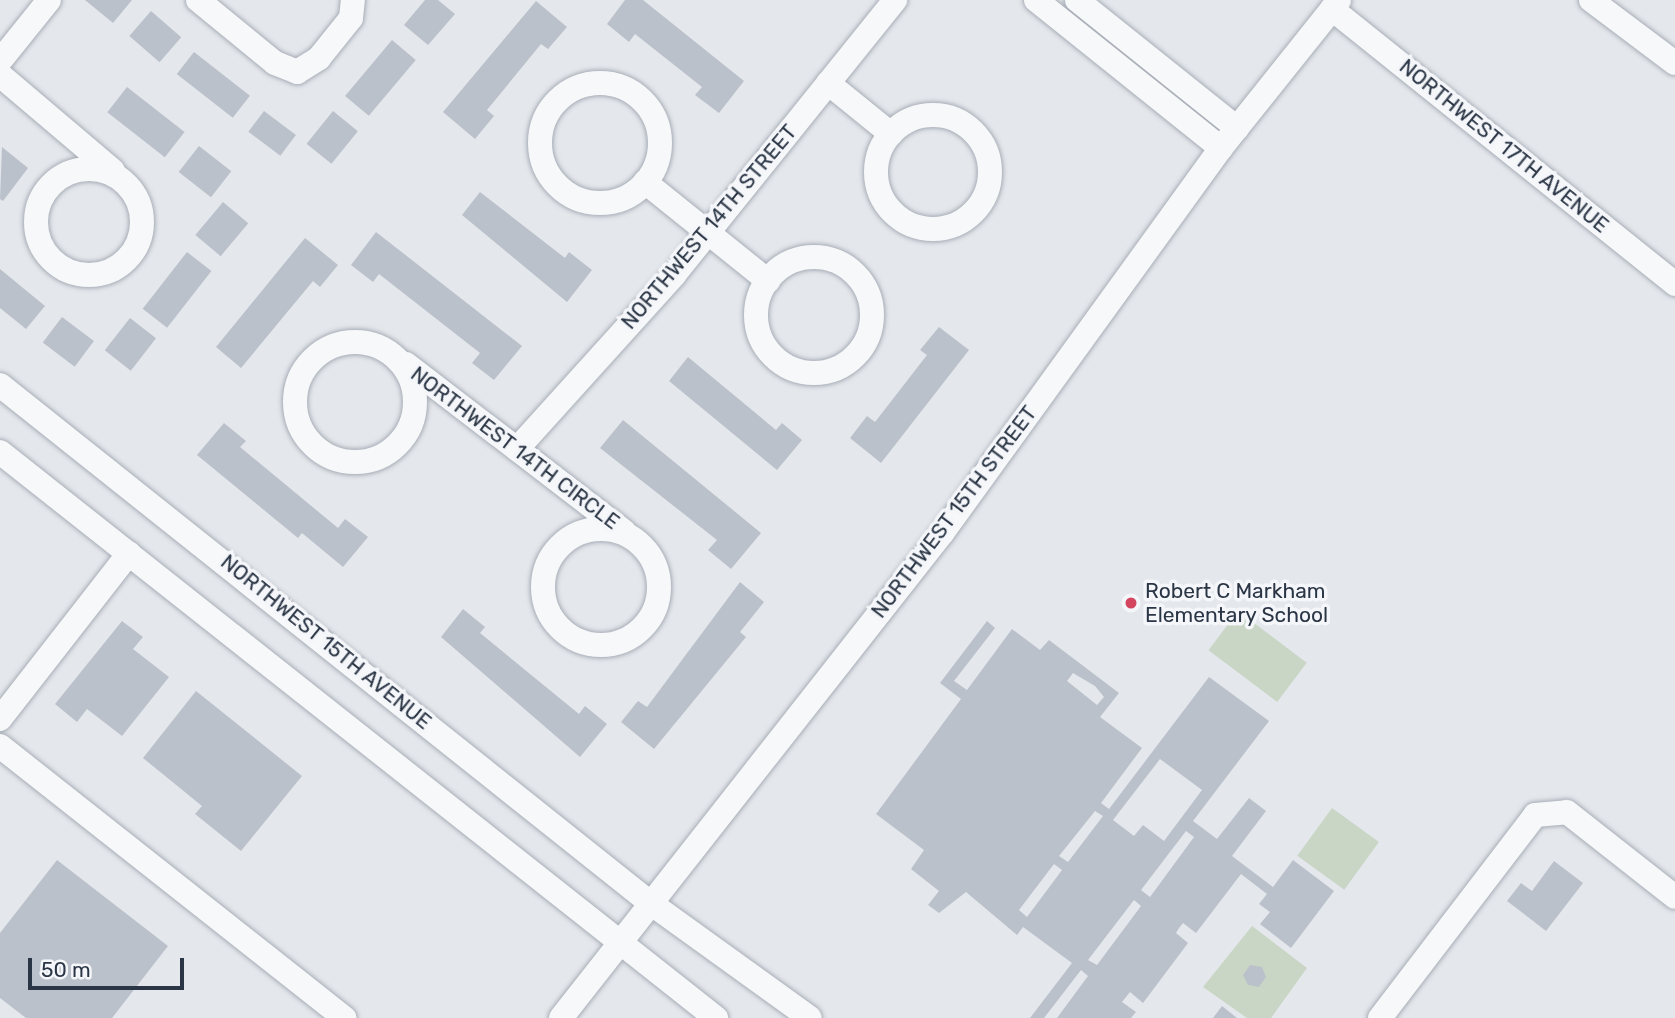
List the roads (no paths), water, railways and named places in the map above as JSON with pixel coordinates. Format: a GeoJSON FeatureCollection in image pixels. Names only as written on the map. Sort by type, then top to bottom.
{"type":"FeatureCollection","features":[{"type":"Feature","properties":{"kind":"street"},"geometry":{"type":"LineString","coordinates":[[0,61],[49,0]]}},
{"type":"Feature","properties":{"kind":"street"},"geometry":{"type":"LineString","coordinates":[[198,0],[275,63],[297,72],[335,38],[351,18],[354,0]]}},
{"type":"Feature","properties":{"kind":"street","name":"NORTHWEST 14TH STREET"},"geometry":{"type":"LineString","coordinates":[[517,449],[708,233],[895,0]]}},
{"type":"Feature","properties":{"kind":"street"},"geometry":{"type":"LineString","coordinates":[[1036,0],[1221,148]]}},
{"type":"Feature","properties":{"kind":"street"},"geometry":{"type":"LineString","coordinates":[[1077,0],[1237,128]]}},
{"type":"Feature","properties":{"kind":"street"},"geometry":{"type":"LineString","coordinates":[[1591,0],[1675,63]]}},
{"type":"Feature","properties":{"kind":"street","name":"NORTHWEST 15TH STREET"},"geometry":{"type":"LineString","coordinates":[[561,1018],[649,902],[943,532],[1221,148],[1336,5]]}},
{"type":"Feature","properties":{"kind":"street","name":"NORTHWEST 17TH AVENUE"},"geometry":{"type":"LineString","coordinates":[[1336,5],[1675,284]]}},
{"type":"Feature","properties":{"kind":"street"},"geometry":{"type":"LineString","coordinates":[[0,75],[121,179],[141,211],[136,248],[109,272],[91,275],[55,265],[36,234],[46,190],[68,172],[86,168],[121,179]]}},
{"type":"Feature","properties":{"kind":"street"},"geometry":{"type":"LineString","coordinates":[[598,83],[637,96],[659,131],[660,152],[645,182],[621,200],[600,204],[562,190],[541,156],[541,135],[560,98],[598,83]]}},
{"type":"Feature","properties":{"kind":"street"},"geometry":{"type":"LineString","coordinates":[[828,83],[891,134]]}},
{"type":"Feature","properties":{"kind":"street"},"geometry":{"type":"LineString","coordinates":[[934,114],[970,127],[990,160],[990,180],[972,214],[936,229],[898,218],[877,183],[877,163],[891,134],[914,118],[934,114]]}},
{"type":"Feature","properties":{"kind":"street"},"geometry":{"type":"LineString","coordinates":[[645,182],[768,281]]}},
{"type":"Feature","properties":{"kind":"street"},"geometry":{"type":"LineString","coordinates":[[812,257],[850,269],[869,298],[872,318],[855,356],[818,373],[780,362],[757,327],[757,307],[768,281],[792,261],[812,257]]}},
{"type":"Feature","properties":{"kind":"street","name":"NORTHWEST 14TH CIRCLE"},"geometry":{"type":"LineString","coordinates":[[394,355],[415,390],[415,412],[394,449],[354,463],[315,448],[295,414],[295,393],[315,356],[355,341],[394,355],[636,540],[658,575],[652,615],[622,642],[582,642],[564,632],[543,597],[550,558],[571,538],[598,528],[636,540]]}},
{"type":"Feature","properties":{"kind":"street","name":"NORTHWEST 15TH AVENUE"},"geometry":{"type":"LineString","coordinates":[[0,385],[649,902],[810,1018]]}},
{"type":"Feature","properties":{"kind":"street"},"geometry":{"type":"LineString","coordinates":[[0,452],[716,1018]]}},
{"type":"Feature","properties":{"kind":"street"},"geometry":{"type":"LineString","coordinates":[[0,719],[129,553]]}},
{"type":"Feature","properties":{"kind":"street"},"geometry":{"type":"LineString","coordinates":[[0,746],[344,1018]]}},
{"type":"Feature","properties":{"kind":"street"},"geometry":{"type":"LineString","coordinates":[[1380,1018],[1535,815],[1567,812],[1675,897]]}},
{"type":"Feature","properties":{"kind":"place","name":"Robert C Markham Elementary School"},"geometry":{"type":"Point","coordinates":[1131,603]}}]}
